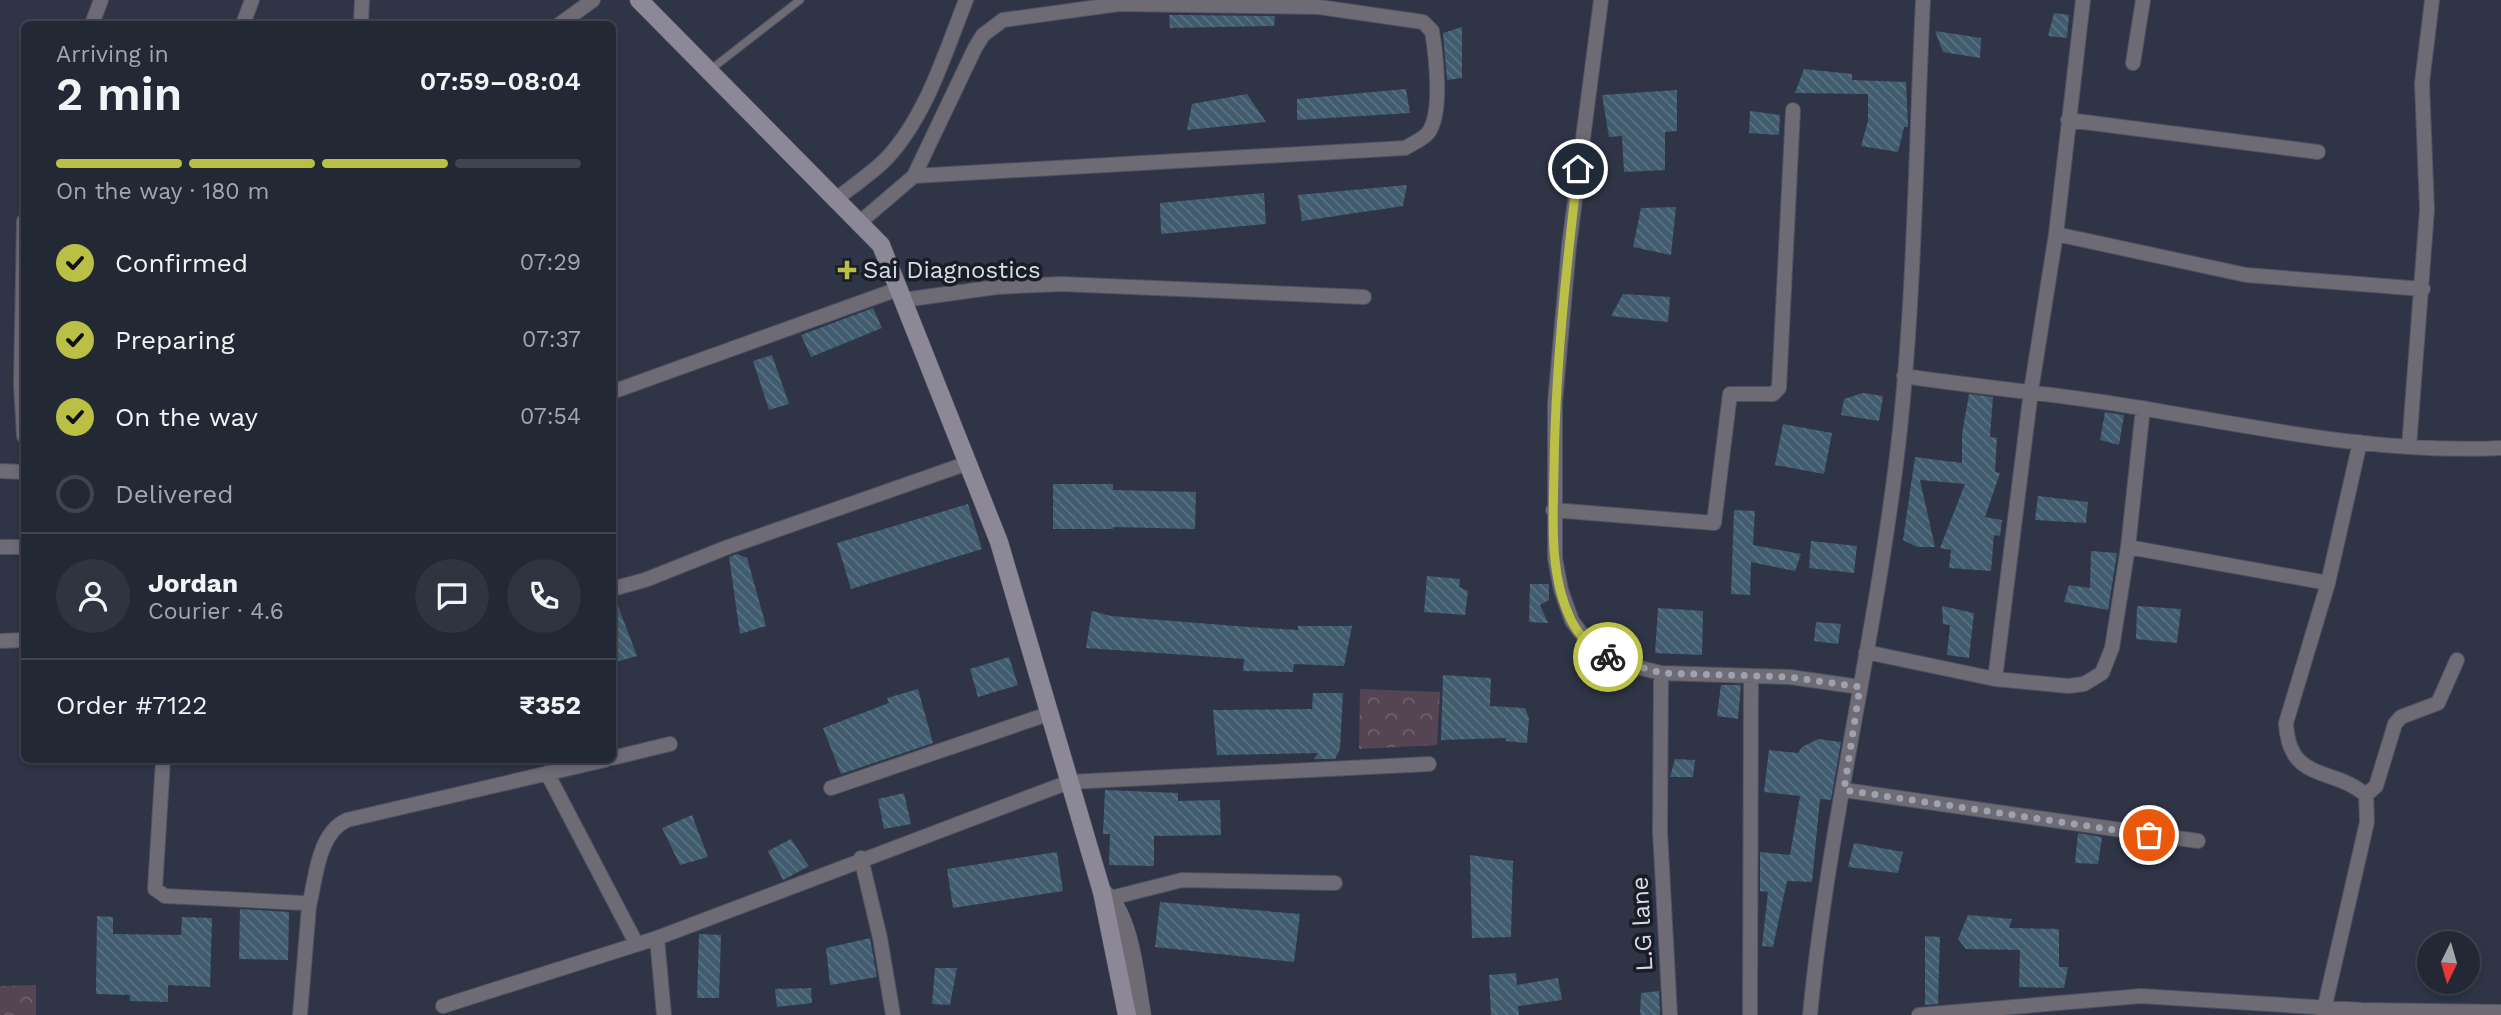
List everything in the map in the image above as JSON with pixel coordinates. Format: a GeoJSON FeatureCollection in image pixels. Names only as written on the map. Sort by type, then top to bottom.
{"type":"FeatureCollection","features":[{"type":"Feature","properties":{"kind":"main road"},"geometry":{"type":"LineString","coordinates":[[639,0],[881,244],[999,542],[1069,782],[1107,895],[1127,1015]]}},
{"type":"Feature","properties":{"kind":"street"},"geometry":{"type":"LineString","coordinates":[[93,21],[101,0]]}},
{"type":"Feature","properties":{"kind":"street"},"geometry":{"type":"LineString","coordinates":[[244,21],[252,0]]}},
{"type":"Feature","properties":{"kind":"street"},"geometry":{"type":"LineString","coordinates":[[361,21],[362,0]]}},
{"type":"Feature","properties":{"kind":"street"},"geometry":{"type":"LineString","coordinates":[[564,21],[593,0]]}},
{"type":"Feature","properties":{"kind":"street"},"geometry":{"type":"LineString","coordinates":[[836,199],[888,157],[903,135],[924,101],[966,0]]}},
{"type":"Feature","properties":{"kind":"street"},"geometry":{"type":"LineString","coordinates":[[1601,0],[1562,313],[1555,403],[1555,558],[1572,621],[1593,649],[1617,662],[1661,673],[1790,677],[1860,687]]}},
{"type":"Feature","properties":{"kind":"street"},"geometry":{"type":"LineString","coordinates":[[1810,1015],[1827,878],[1844,790],[1895,467],[1904,376],[1923,0]]}},
{"type":"Feature","properties":{"kind":"street"},"geometry":{"type":"LineString","coordinates":[[1995,679],[2031,390],[2056,234],[2082,0]]}},
{"type":"Feature","properties":{"kind":"street"},"geometry":{"type":"LineString","coordinates":[[2133,63],[2143,0]]}},
{"type":"Feature","properties":{"kind":"street"},"geometry":{"type":"LineString","coordinates":[[2409,447],[2423,289],[2428,170],[2423,83],[2432,0]]}},
{"type":"Feature","properties":{"kind":"street"},"geometry":{"type":"LineString","coordinates":[[859,223],[914,176],[975,48],[984,35],[1003,20],[1119,4],[1319,3],[1430,25],[1437,105],[1427,135],[1405,148],[914,176]]}},
{"type":"Feature","properties":{"kind":"street"},"geometry":{"type":"LineString","coordinates":[[1553,510],[1714,523],[1730,394],[1773,394],[1779,388],[1793,110]]}},
{"type":"Feature","properties":{"kind":"street"},"geometry":{"type":"LineString","coordinates":[[2068,120],[2318,152]]}},
{"type":"Feature","properties":{"kind":"street"},"geometry":{"type":"LineString","coordinates":[[2056,234],[2246,275],[2423,289]]}},
{"type":"Feature","properties":{"kind":"street"},"geometry":{"type":"LineString","coordinates":[[616,391],[901,294],[1060,284],[1364,297]]}},
{"type":"Feature","properties":{"kind":"street"},"geometry":{"type":"LineString","coordinates":[[1904,376],[2031,390],[2254,428],[2360,442],[2409,447],[2501,448]]}},
{"type":"Feature","properties":{"kind":"street"},"geometry":{"type":"LineString","coordinates":[[1866,652],[1995,679],[2068,686],[2084,684],[2102,673],[2112,648],[2128,547],[2143,408]]}},
{"type":"Feature","properties":{"kind":"street"},"geometry":{"type":"LineString","coordinates":[[2360,442],[2328,583],[2286,723],[2287,743],[2301,764],[2316,774],[2354,785],[2366,795]]}},
{"type":"Feature","properties":{"kind":"street"},"geometry":{"type":"LineString","coordinates":[[616,588],[645,580],[728,547],[968,463]]}},
{"type":"Feature","properties":{"kind":"street"},"geometry":{"type":"LineString","coordinates":[[0,471],[21,472]]}},
{"type":"Feature","properties":{"kind":"street"},"geometry":{"type":"LineString","coordinates":[[0,547],[21,547]]}},
{"type":"Feature","properties":{"kind":"street"},"geometry":{"type":"LineString","coordinates":[[2128,547],[2328,583]]}},
{"type":"Feature","properties":{"kind":"street"},"geometry":{"type":"LineString","coordinates":[[0,640],[21,640]]}},
{"type":"Feature","properties":{"kind":"street"},"geometry":{"type":"LineString","coordinates":[[2324,1011],[2367,822],[2366,795],[2375,786],[2395,724],[2401,717],[2438,703],[2457,660]]}},
{"type":"Feature","properties":{"kind":"street","name":"L.G lane"},"geometry":{"type":"LineString","coordinates":[[1661,673],[1660,831],[1670,1015]]}},
{"type":"Feature","properties":{"kind":"street"},"geometry":{"type":"LineString","coordinates":[[1750,1015],[1751,676]]}},
{"type":"Feature","properties":{"kind":"street"},"geometry":{"type":"LineString","coordinates":[[831,789],[1048,713]]}},
{"type":"Feature","properties":{"kind":"street"},"geometry":{"type":"LineString","coordinates":[[616,757],[670,744]]}},
{"type":"Feature","properties":{"kind":"street"},"geometry":{"type":"LineString","coordinates":[[163,763],[153,883],[158,894],[304,903],[309,906]]}},
{"type":"Feature","properties":{"kind":"street"},"geometry":{"type":"LineString","coordinates":[[300,1015],[309,906],[326,842],[334,826],[347,820],[592,763]]}},
{"type":"Feature","properties":{"kind":"street"},"geometry":{"type":"LineString","coordinates":[[443,1006],[657,938],[1069,782],[1429,764]]}},
{"type":"Feature","properties":{"kind":"street"},"geometry":{"type":"LineString","coordinates":[[547,773],[636,943]]}},
{"type":"Feature","properties":{"kind":"street"},"geometry":{"type":"LineString","coordinates":[[1844,790],[2198,841]]}},
{"type":"Feature","properties":{"kind":"street"},"geometry":{"type":"LineString","coordinates":[[861,859],[880,938],[893,1015]]}},
{"type":"Feature","properties":{"kind":"street"},"geometry":{"type":"LineString","coordinates":[[1142,1015],[1132,954],[1107,895],[1182,880],[1335,883]]}},
{"type":"Feature","properties":{"kind":"street"},"geometry":{"type":"LineString","coordinates":[[657,938],[664,1015]]}},
{"type":"Feature","properties":{"kind":"street"},"geometry":{"type":"LineString","coordinates":[[1919,1015],[2077,1008],[2141,996],[2324,1011],[2501,1012]]}},
{"type":"Feature","properties":{"kind":"lane"},"geometry":{"type":"LineString","coordinates":[[709,71],[800,0]]}},
{"type":"Feature","properties":{"kind":"green space"},"geometry":{"type":"Polygon","coordinates":[[[1360,689],[1440,692],[1437,745],[1359,749],[1360,689]]]}},
{"type":"Feature","properties":{"kind":"green space"},"geometry":{"type":"Polygon","coordinates":[[[36,985],[36,1015],[0,1015],[0,986],[36,985]]]}},
{"type":"Feature","properties":{"kind":"building"},"geometry":{"type":"Polygon","coordinates":[[[2054,13],[2069,15],[2067,38],[2048,36],[2054,13]]]}},
{"type":"Feature","properties":{"kind":"building"},"geometry":{"type":"Polygon","coordinates":[[[1169,15],[1275,16],[1274,26],[1170,28],[1169,15]]]}},
{"type":"Feature","properties":{"kind":"building"},"geometry":{"type":"Polygon","coordinates":[[[1462,27],[1462,78],[1447,80],[1443,33],[1462,27]]]}},
{"type":"Feature","properties":{"kind":"building"},"geometry":{"type":"Polygon","coordinates":[[[1935,31],[1981,38],[1980,58],[1943,52],[1935,31]]]}},
{"type":"Feature","properties":{"kind":"building"},"geometry":{"type":"Polygon","coordinates":[[[1804,69],[1852,74],[1852,80],[1906,82],[1908,127],[1904,127],[1898,152],[1861,146],[1868,121],[1868,94],[1795,93],[1804,69]]]}},
{"type":"Feature","properties":{"kind":"building"},"geometry":{"type":"Polygon","coordinates":[[[1406,89],[1410,113],[1297,120],[1297,99],[1406,89]]]}},
{"type":"Feature","properties":{"kind":"building"},"geometry":{"type":"Polygon","coordinates":[[[1677,90],[1677,131],[1665,132],[1665,170],[1624,172],[1622,136],[1609,137],[1602,95],[1677,90]]]}},
{"type":"Feature","properties":{"kind":"building"},"geometry":{"type":"Polygon","coordinates":[[[1247,94],[1266,122],[1187,130],[1192,104],[1247,94]]]}},
{"type":"Feature","properties":{"kind":"building"},"geometry":{"type":"Polygon","coordinates":[[[1750,111],[1780,115],[1779,135],[1749,133],[1750,111]]]}},
{"type":"Feature","properties":{"kind":"building"},"geometry":{"type":"Polygon","coordinates":[[[1407,185],[1403,206],[1302,221],[1298,195],[1407,185]]]}},
{"type":"Feature","properties":{"kind":"building"},"geometry":{"type":"Polygon","coordinates":[[[1264,193],[1266,224],[1161,234],[1160,203],[1264,193]]]}},
{"type":"Feature","properties":{"kind":"building"},"geometry":{"type":"Polygon","coordinates":[[[1676,207],[1671,255],[1633,247],[1641,208],[1676,207]]]}},
{"type":"Feature","properties":{"kind":"building"},"geometry":{"type":"Polygon","coordinates":[[[1623,294],[1670,297],[1668,322],[1611,316],[1623,294]]]}},
{"type":"Feature","properties":{"kind":"building"},"geometry":{"type":"Polygon","coordinates":[[[873,308],[882,328],[811,357],[801,335],[873,308]]]}},
{"type":"Feature","properties":{"kind":"building"},"geometry":{"type":"Polygon","coordinates":[[[772,355],[789,404],[769,410],[753,361],[772,355]]]}},
{"type":"Feature","properties":{"kind":"building"},"geometry":{"type":"Polygon","coordinates":[[[1863,393],[1883,396],[1879,421],[1841,415],[1844,399],[1863,393]]]}},
{"type":"Feature","properties":{"kind":"building"},"geometry":{"type":"Polygon","coordinates":[[[1969,394],[1993,397],[1990,437],[1997,438],[1995,472],[2000,473],[1985,517],[2002,520],[2000,536],[1994,535],[1991,571],[1949,568],[1951,550],[1940,548],[1965,484],[1920,480],[1935,547],[1917,547],[1903,540],[1915,457],[1962,463],[1962,434],[1969,394]]]}},
{"type":"Feature","properties":{"kind":"building"},"geometry":{"type":"Polygon","coordinates":[[[2105,412],[2124,415],[2119,445],[2100,440],[2105,412]]]}},
{"type":"Feature","properties":{"kind":"building"},"geometry":{"type":"Polygon","coordinates":[[[1783,424],[1832,433],[1824,474],[1775,465],[1783,424]]]}},
{"type":"Feature","properties":{"kind":"building"},"geometry":{"type":"Polygon","coordinates":[[[1053,484],[1113,484],[1113,490],[1196,492],[1195,529],[1053,529],[1053,484]]]}},
{"type":"Feature","properties":{"kind":"building"},"geometry":{"type":"Polygon","coordinates":[[[2038,496],[2088,502],[2086,523],[2035,520],[2038,496]]]}},
{"type":"Feature","properties":{"kind":"building"},"geometry":{"type":"Polygon","coordinates":[[[968,504],[982,549],[851,589],[837,543],[968,504]]]}},
{"type":"Feature","properties":{"kind":"building"},"geometry":{"type":"Polygon","coordinates":[[[1734,510],[1755,511],[1753,545],[1801,554],[1795,571],[1751,562],[1750,595],[1731,594],[1734,510]]]}},
{"type":"Feature","properties":{"kind":"building"},"geometry":{"type":"Polygon","coordinates":[[[1811,541],[1857,546],[1854,573],[1809,568],[1811,541]]]}},
{"type":"Feature","properties":{"kind":"building"},"geometry":{"type":"Polygon","coordinates":[[[2091,551],[2117,553],[2108,610],[2064,602],[2069,585],[2090,588],[2091,551]]]}},
{"type":"Feature","properties":{"kind":"building"},"geometry":{"type":"Polygon","coordinates":[[[737,554],[747,558],[766,626],[740,634],[729,557],[737,554]]]}},
{"type":"Feature","properties":{"kind":"building"},"geometry":{"type":"Polygon","coordinates":[[[1427,576],[1460,579],[1459,587],[1468,591],[1465,615],[1424,612],[1427,576]]]}},
{"type":"Feature","properties":{"kind":"building"},"geometry":{"type":"Polygon","coordinates":[[[1530,584],[1549,584],[1549,600],[1540,605],[1548,623],[1529,622],[1530,584]]]}},
{"type":"Feature","properties":{"kind":"building"},"geometry":{"type":"Polygon","coordinates":[[[616,601],[637,656],[616,662],[616,601]]]}},
{"type":"Feature","properties":{"kind":"building"},"geometry":{"type":"Polygon","coordinates":[[[1942,606],[1974,613],[1969,658],[1947,655],[1950,625],[1943,624],[1942,606]]]}},
{"type":"Feature","properties":{"kind":"building"},"geometry":{"type":"Polygon","coordinates":[[[2137,606],[2181,609],[2177,643],[2136,639],[2137,606]]]}},
{"type":"Feature","properties":{"kind":"building"},"geometry":{"type":"Polygon","coordinates":[[[1658,608],[1703,611],[1702,655],[1655,653],[1658,608]]]}},
{"type":"Feature","properties":{"kind":"building"},"geometry":{"type":"Polygon","coordinates":[[[1092,611],[1111,616],[1298,630],[1298,626],[1352,626],[1344,666],[1294,664],[1293,672],[1243,671],[1244,659],[1086,648],[1092,611]]]}},
{"type":"Feature","properties":{"kind":"building"},"geometry":{"type":"Polygon","coordinates":[[[1816,622],[1841,624],[1838,644],[1814,641],[1816,622]]]}},
{"type":"Feature","properties":{"kind":"building"},"geometry":{"type":"Polygon","coordinates":[[[1009,657],[1018,685],[978,697],[970,669],[1009,657]]]}},
{"type":"Feature","properties":{"kind":"building"},"geometry":{"type":"Polygon","coordinates":[[[1443,675],[1491,678],[1490,706],[1525,708],[1529,718],[1527,743],[1506,741],[1506,738],[1441,740],[1443,675]]]}},
{"type":"Feature","properties":{"kind":"building"},"geometry":{"type":"Polygon","coordinates":[[[1721,685],[1741,685],[1738,719],[1717,716],[1721,685]]]}},
{"type":"Feature","properties":{"kind":"building"},"geometry":{"type":"Polygon","coordinates":[[[918,689],[933,743],[841,774],[823,728],[889,703],[887,698],[918,689]]]}},
{"type":"Feature","properties":{"kind":"building"},"geometry":{"type":"Polygon","coordinates":[[[1313,693],[1343,693],[1340,749],[1335,759],[1314,759],[1318,753],[1217,755],[1213,710],[1312,709],[1313,693]]]}},
{"type":"Feature","properties":{"kind":"building"},"geometry":{"type":"Polygon","coordinates":[[[1818,739],[1841,742],[1831,800],[1820,799],[1812,882],[1787,881],[1773,947],[1762,946],[1768,892],[1760,891],[1760,852],[1790,855],[1800,796],[1764,792],[1769,750],[1798,753],[1802,747],[1818,739]]]}},
{"type":"Feature","properties":{"kind":"building"},"geometry":{"type":"Polygon","coordinates":[[[1675,759],[1695,760],[1693,777],[1670,777],[1675,759]]]}},
{"type":"Feature","properties":{"kind":"building"},"geometry":{"type":"Polygon","coordinates":[[[1105,790],[1178,793],[1178,801],[1220,800],[1221,835],[1154,836],[1154,866],[1109,865],[1110,834],[1103,834],[1105,790]]]}},
{"type":"Feature","properties":{"kind":"building"},"geometry":{"type":"Polygon","coordinates":[[[904,793],[911,824],[884,829],[878,799],[904,793]]]}},
{"type":"Feature","properties":{"kind":"building"},"geometry":{"type":"Polygon","coordinates":[[[692,815],[708,857],[680,865],[662,828],[692,815]]]}},
{"type":"Feature","properties":{"kind":"building"},"geometry":{"type":"Polygon","coordinates":[[[2078,833],[2102,837],[2098,864],[2075,863],[2078,833]]]}},
{"type":"Feature","properties":{"kind":"building"},"geometry":{"type":"Polygon","coordinates":[[[791,839],[809,866],[783,880],[768,851],[791,839]]]}},
{"type":"Feature","properties":{"kind":"building"},"geometry":{"type":"Polygon","coordinates":[[[1854,843],[1903,852],[1898,873],[1848,867],[1854,843]]]}},
{"type":"Feature","properties":{"kind":"building"},"geometry":{"type":"Polygon","coordinates":[[[1057,852],[1063,891],[953,908],[947,869],[1057,852]]]}},
{"type":"Feature","properties":{"kind":"building"},"geometry":{"type":"Polygon","coordinates":[[[1470,855],[1513,861],[1511,937],[1472,938],[1470,855]]]}},
{"type":"Feature","properties":{"kind":"building"},"geometry":{"type":"Polygon","coordinates":[[[1160,902],[1300,914],[1294,962],[1155,947],[1160,902]]]}},
{"type":"Feature","properties":{"kind":"building"},"geometry":{"type":"Polygon","coordinates":[[[240,909],[289,912],[288,960],[239,959],[240,909]]]}},
{"type":"Feature","properties":{"kind":"building"},"geometry":{"type":"Polygon","coordinates":[[[1968,915],[2012,919],[2009,928],[2059,929],[2059,967],[2068,967],[2064,988],[2019,987],[2020,950],[1966,949],[1958,939],[1968,915]]]}},
{"type":"Feature","properties":{"kind":"building"},"geometry":{"type":"Polygon","coordinates":[[[97,916],[113,917],[113,934],[181,935],[182,917],[212,918],[210,987],[168,985],[168,1002],[130,1001],[130,995],[96,994],[97,916]]]}},
{"type":"Feature","properties":{"kind":"building"},"geometry":{"type":"Polygon","coordinates":[[[699,934],[721,935],[719,998],[697,998],[699,934]]]}},
{"type":"Feature","properties":{"kind":"building"},"geometry":{"type":"Polygon","coordinates":[[[1925,936],[1940,937],[1938,1004],[1925,1005],[1925,936]]]}},
{"type":"Feature","properties":{"kind":"building"},"geometry":{"type":"Polygon","coordinates":[[[870,938],[877,977],[830,985],[826,948],[870,938]]]}},
{"type":"Feature","properties":{"kind":"building"},"geometry":{"type":"Polygon","coordinates":[[[935,968],[957,968],[950,1005],[932,1004],[935,968]]]}},
{"type":"Feature","properties":{"kind":"building"},"geometry":{"type":"Polygon","coordinates":[[[1516,973],[1517,985],[1558,978],[1562,1000],[1518,1006],[1519,1015],[1491,1015],[1489,975],[1516,973]]]}},
{"type":"Feature","properties":{"kind":"building"},"geometry":{"type":"Polygon","coordinates":[[[811,988],[812,1003],[777,1007],[775,989],[811,988]]]}},
{"type":"Feature","properties":{"kind":"building"},"geometry":{"type":"Polygon","coordinates":[[[1659,991],[1660,1015],[1640,1015],[1641,993],[1659,991]]]}},
{"type":"Feature","properties":{"kind":"way so far"},"geometry":{"type":"LineString","coordinates":[[1608,657],[1617,662],[1661,673],[1790,677],[1860,687],[1844,790],[2149,835]]}},
{"type":"Feature","properties":{"kind":"place","name":"Sai Diagnostics"},"geometry":{"type":"Point","coordinates":[847,270]}},
{"type":"Feature","properties":{"kind":"route"},"geometry":{"type":"LineString","coordinates":[[1578,169],[1555,403],[1553,532],[1561,590],[1572,621],[1593,649],[1608,657]]}}]}
